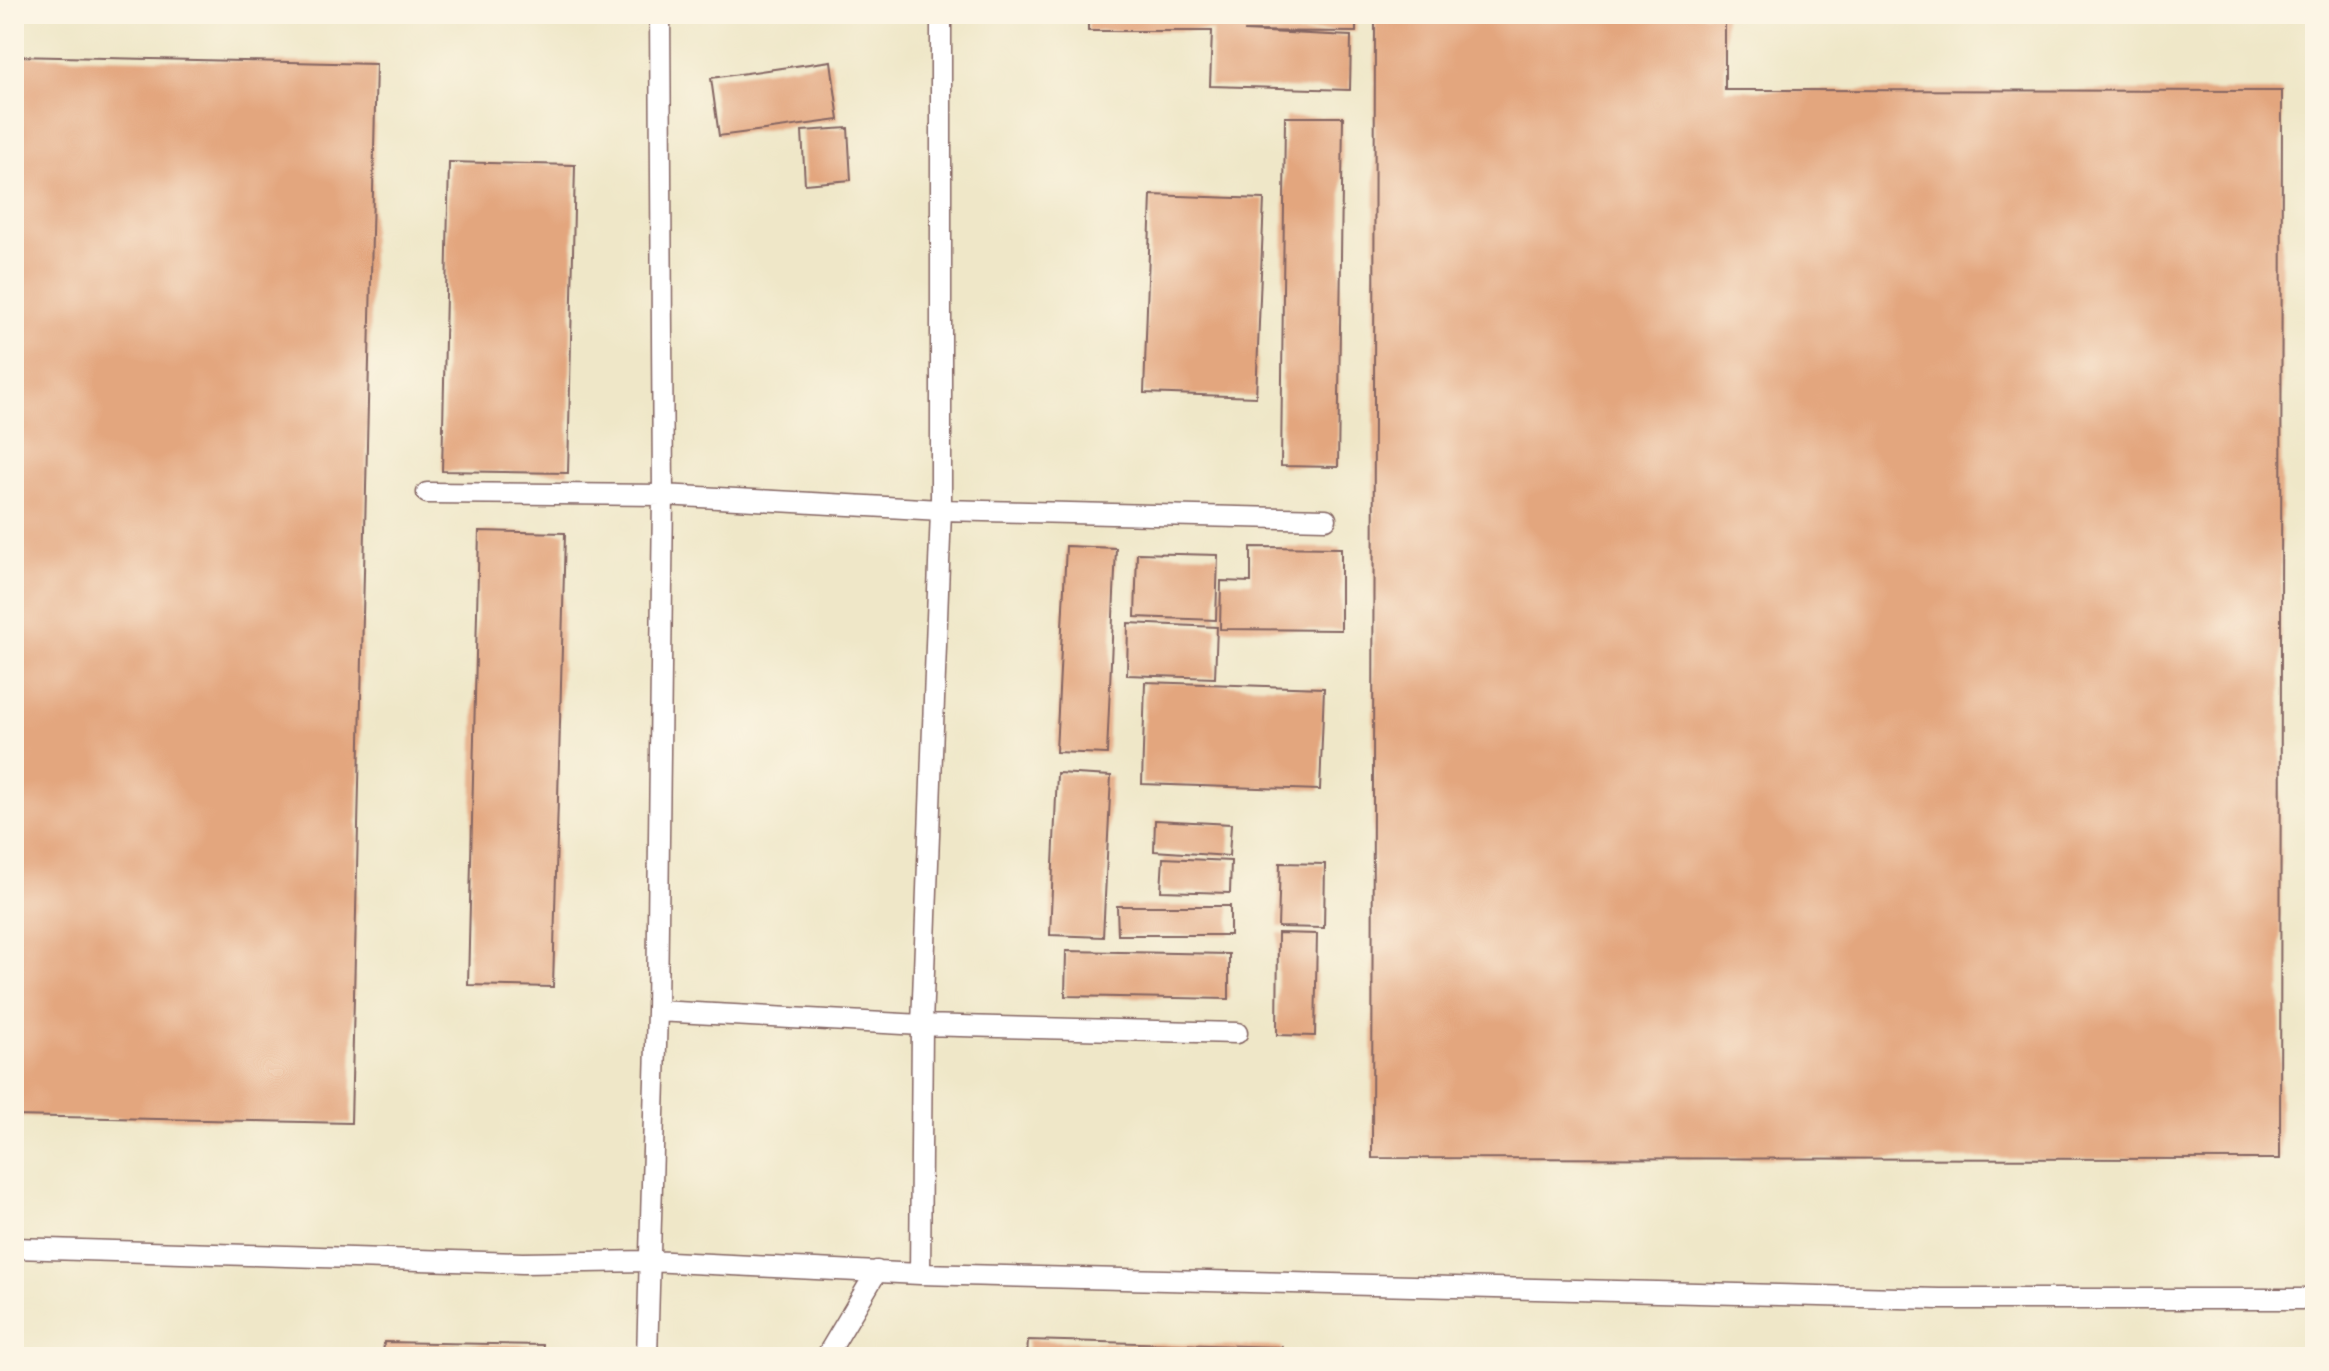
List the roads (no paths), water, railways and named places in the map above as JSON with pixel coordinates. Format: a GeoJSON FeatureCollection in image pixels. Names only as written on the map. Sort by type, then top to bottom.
{"type":"FeatureCollection","features":[{"type":"Feature","properties":{"kind":"lane"},"geometry":{"type":"LineString","coordinates":[[647,1357],[657,1011],[663,495],[660,14]]}},
{"type":"Feature","properties":{"kind":"lane"},"geometry":{"type":"LineString","coordinates":[[920,1274],[922,1025],[941,510],[941,14]]}},
{"type":"Feature","properties":{"kind":"lane"},"geometry":{"type":"LineString","coordinates":[[427,493],[663,495],[941,510],[1326,519]]}},
{"type":"Feature","properties":{"kind":"lane"},"geometry":{"type":"LineString","coordinates":[[657,1011],[922,1025],[1237,1033]]}},
{"type":"Feature","properties":{"kind":"lane"},"geometry":{"type":"LineString","coordinates":[[14,1248],[523,1263],[649,1261],[920,1274],[1939,1299],[2315,1299]]}},
{"type":"Feature","properties":{"kind":"lane"},"geometry":{"type":"LineString","coordinates":[[826,1357],[877,1271]]}}]}
